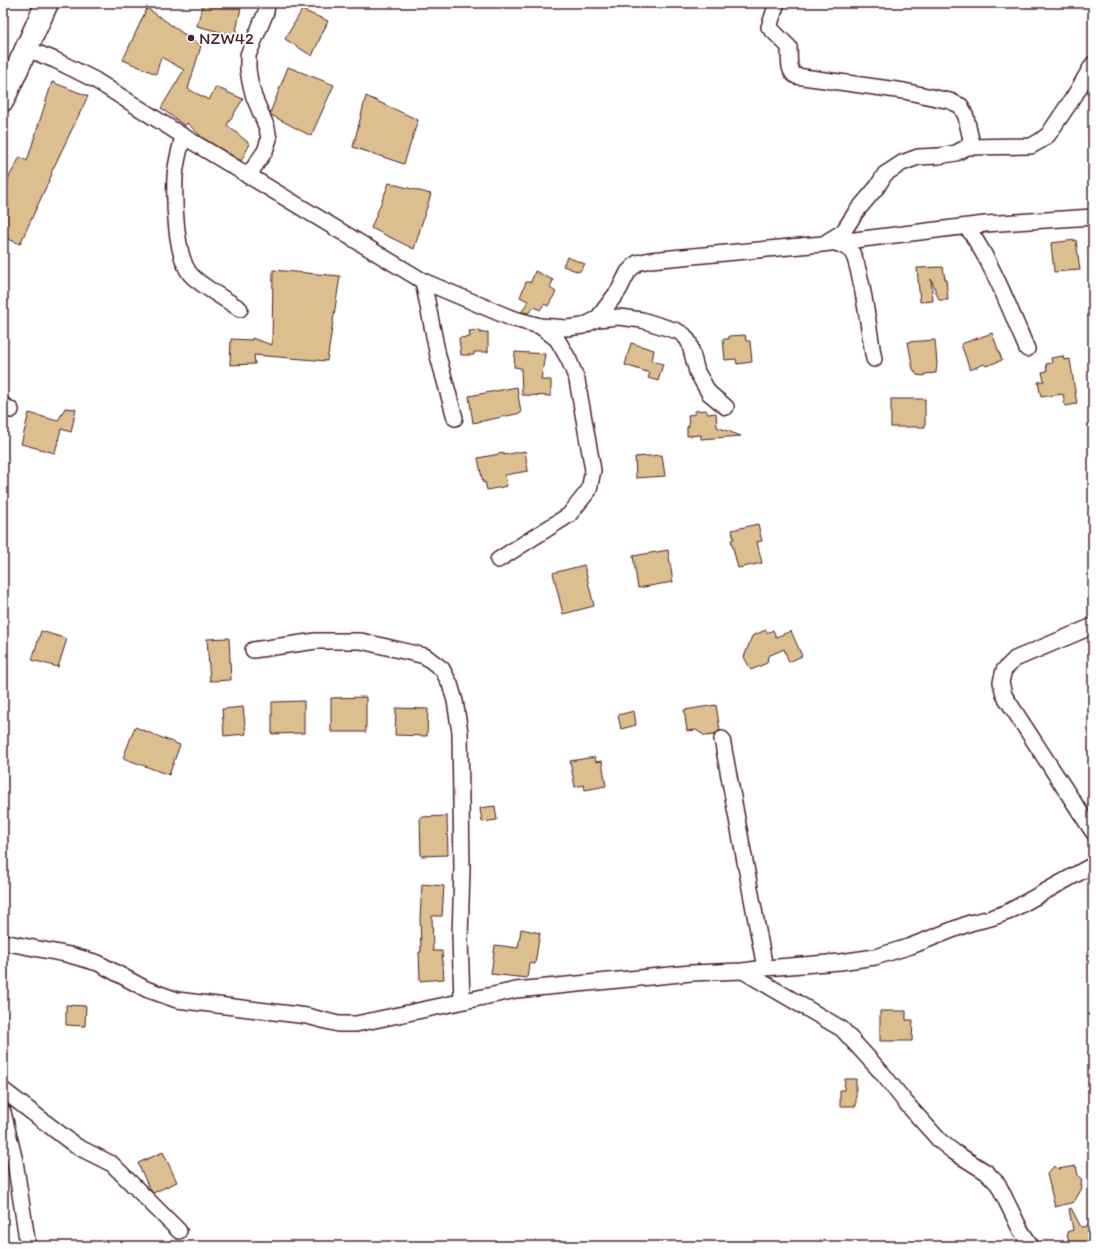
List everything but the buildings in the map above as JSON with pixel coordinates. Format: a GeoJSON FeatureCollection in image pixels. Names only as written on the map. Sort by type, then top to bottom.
{"type":"FeatureCollection","features":[{"type":"Feature","properties":{"kind":"main road"},"geometry":{"type":"LineString","coordinates":[[3,100],[47,3]]}},
{"type":"Feature","properties":{"kind":"street"},"geometry":{"type":"LineString","coordinates":[[248,176],[265,151],[269,139],[267,128],[254,97],[248,69],[248,55],[266,12],[267,3]]}},
{"type":"Feature","properties":{"kind":"street"},"geometry":{"type":"LineString","coordinates":[[777,3],[769,27],[789,47],[790,69],[792,74],[796,76],[904,90],[950,101],[961,106],[966,117],[971,140],[967,148]]}},
{"type":"Feature","properties":{"kind":"street"},"geometry":{"type":"LineString","coordinates":[[27,49],[55,60],[95,80],[248,176],[424,281],[511,318],[540,326],[567,328],[583,326],[597,319],[619,317],[642,320],[677,331],[684,335],[689,342],[697,372],[709,392],[726,407]]}},
{"type":"Feature","properties":{"kind":"street"},"geometry":{"type":"LineString","coordinates":[[827,243],[843,232],[856,212],[877,187],[885,174],[902,163],[918,158],[956,153],[967,148],[1031,146],[1040,141],[1048,135],[1075,95],[1093,64]]}},
{"type":"Feature","properties":{"kind":"street"},"geometry":{"type":"LineString","coordinates":[[183,136],[175,174],[175,202],[178,234],[184,265],[192,276],[240,309]]}},
{"type":"Feature","properties":{"kind":"street"},"geometry":{"type":"LineString","coordinates":[[597,319],[619,290],[628,272],[637,263],[650,260],[827,243],[967,227],[1093,217]]}},
{"type":"Feature","properties":{"kind":"street"},"geometry":{"type":"LineString","coordinates":[[967,227],[980,246],[994,272],[1027,349]]}},
{"type":"Feature","properties":{"kind":"street"},"geometry":{"type":"LineString","coordinates":[[827,243],[850,250],[855,259],[862,286],[874,359]]}},
{"type":"Feature","properties":{"kind":"street"},"geometry":{"type":"LineString","coordinates":[[424,281],[438,356],[455,418]]}},
{"type":"Feature","properties":{"kind":"street"},"geometry":{"type":"LineString","coordinates":[[498,560],[569,515],[589,490],[593,470],[577,380],[569,360],[557,339],[540,326]]}},
{"type":"Feature","properties":{"kind":"street"},"geometry":{"type":"LineString","coordinates":[[1093,626],[1015,659],[1004,670],[1001,682],[1004,695],[1093,832]]}},
{"type":"Feature","properties":{"kind":"street"},"geometry":{"type":"LineString","coordinates":[[253,650],[316,642],[361,641],[425,656],[442,669],[450,684],[456,701],[460,732],[462,868],[460,938],[462,1001]]}},
{"type":"Feature","properties":{"kind":"street"},"geometry":{"type":"LineString","coordinates":[[722,739],[765,968]]}},
{"type":"Feature","properties":{"kind":"street"},"geometry":{"type":"LineString","coordinates":[[3,942],[70,955],[98,963],[146,989],[177,1000],[307,1016],[338,1024],[356,1024],[516,990],[691,973],[743,972],[765,968],[840,962],[882,955],[970,923],[1008,912],[1093,865]]}},
{"type":"Feature","properties":{"kind":"street"},"geometry":{"type":"LineString","coordinates":[[743,972],[842,1029],[940,1141],[954,1152],[986,1172],[998,1184],[1020,1229],[1031,1246]]}},
{"type":"Feature","properties":{"kind":"street"},"geometry":{"type":"LineString","coordinates":[[3,1090],[76,1146],[112,1164],[179,1231]]}},
{"type":"Feature","properties":{"kind":"street"},"geometry":{"type":"LineString","coordinates":[[3,1112],[16,1162],[28,1246]]}},
{"type":"Feature","properties":{"kind":"place","name":"NZW42"},"geometry":{"type":"Point","coordinates":[191,38]}}]}
